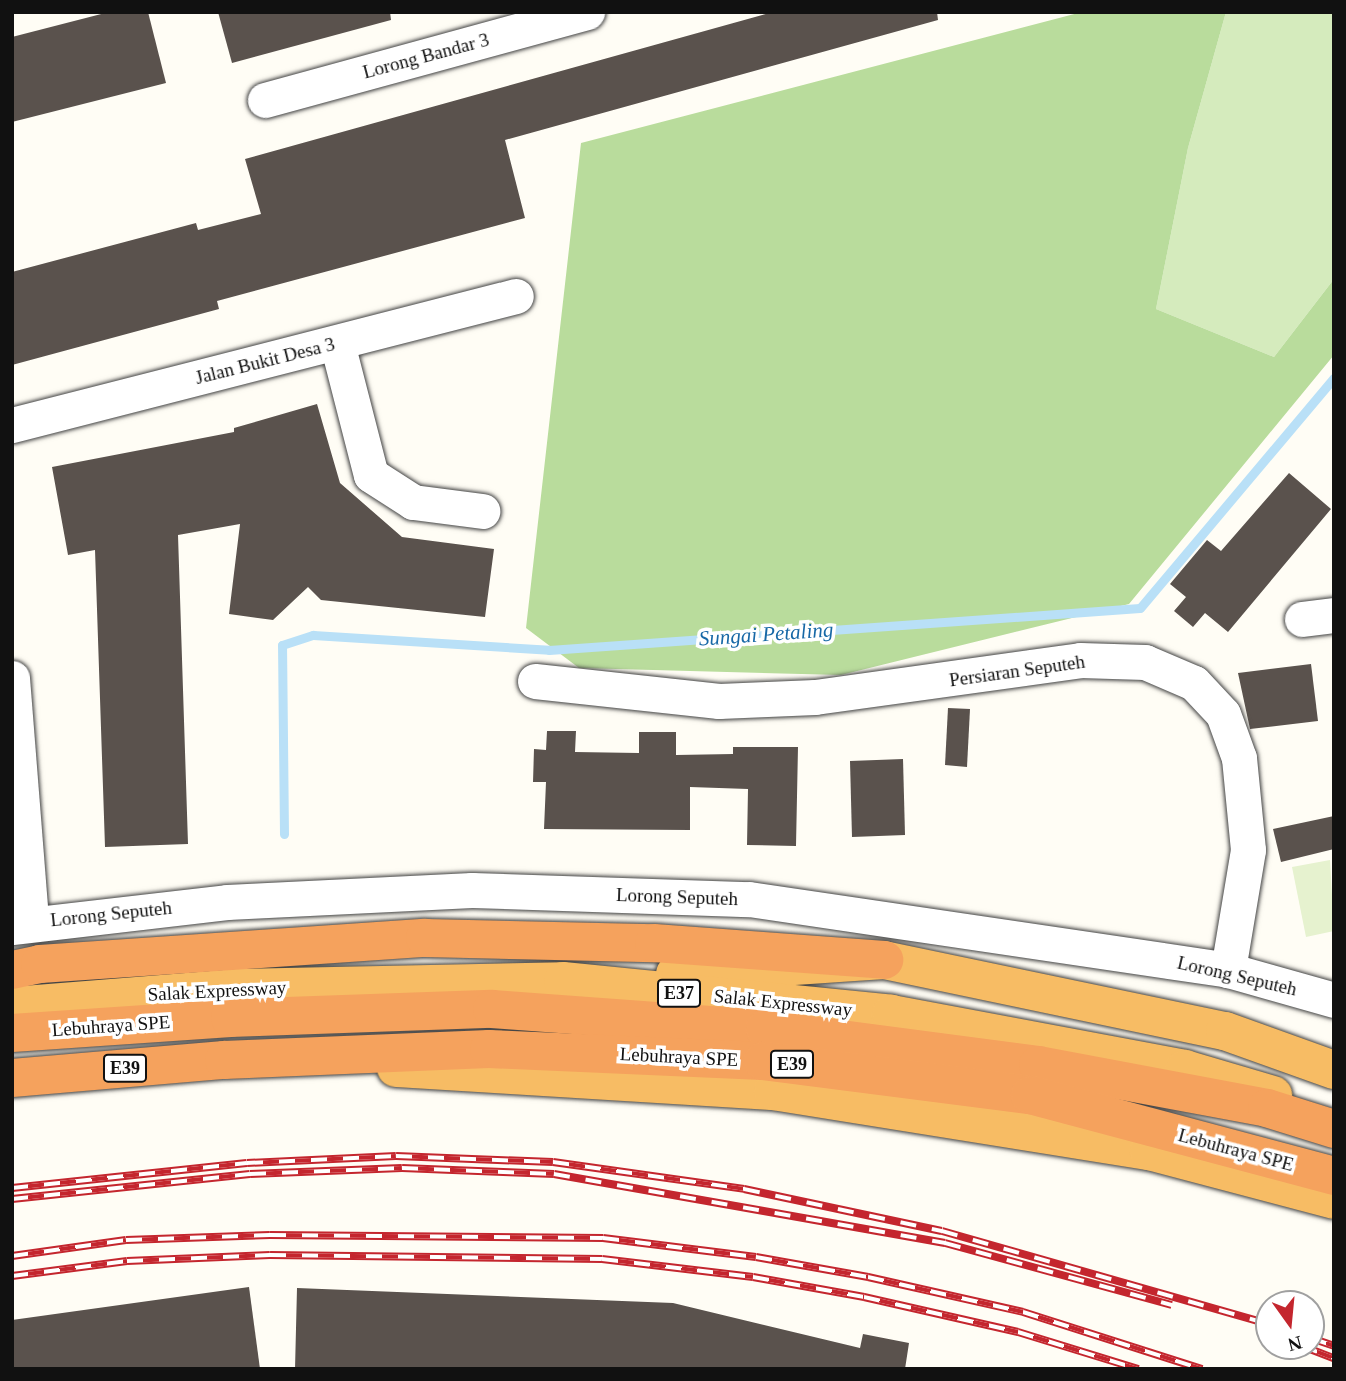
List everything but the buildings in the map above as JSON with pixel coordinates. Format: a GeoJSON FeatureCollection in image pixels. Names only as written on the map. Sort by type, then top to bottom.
{"type":"FeatureCollection","features":[{"type":"Feature","properties":{"kind":"highway"},"geometry":{"type":"LineString","coordinates":[[12,970],[40,964],[425,938],[654,943],[884,960],[1225,1031],[1334,1070]]}},
{"type":"Feature","properties":{"kind":"highway"},"geometry":{"type":"LineString","coordinates":[[564,981],[884,960]]}},
{"type":"Feature","properties":{"kind":"highway","name":"Salak Expressway"},"geometry":{"type":"LineString","coordinates":[[12,1006],[237,988],[564,981],[891,1014],[1185,1069],[1334,1113]]}},
{"type":"Feature","properties":{"kind":"highway","name":"Lebuhraya SPE"},"geometry":{"type":"LineString","coordinates":[[12,1033],[230,1018],[492,1010],[765,1029],[1038,1065],[1267,1108],[1334,1129]]}},
{"type":"Feature","properties":{"kind":"highway","name":"Lebuhraya SPE"},"geometry":{"type":"LineString","coordinates":[[12,1078],[224,1060],[489,1048],[763,1061],[1030,1095],[1334,1176]]}},
{"type":"Feature","properties":{"kind":"highway"},"geometry":{"type":"LineString","coordinates":[[12,1093],[103,1079],[407,1068],[773,1091],[1149,1152],[1334,1200]]}},
{"type":"Feature","properties":{"kind":"street","name":"Lorong Bandar 3"},"geometry":{"type":"LineString","coordinates":[[265,100],[531,20],[587,12]]}},
{"type":"Feature","properties":{"kind":"street","name":"Jalan Bukit Desa 3"},"geometry":{"type":"LineString","coordinates":[[12,425],[337,344],[516,296]]}},
{"type":"Feature","properties":{"kind":"street"},"geometry":{"type":"LineString","coordinates":[[337,344],[371,475],[413,502],[482,511]]}},
{"type":"Feature","properties":{"kind":"street","name":"Persiaran Seputeh"},"geometry":{"type":"LineString","coordinates":[[535,681],[719,701],[815,697],[1080,660],[1145,662],[1194,683],[1223,714],[1239,758],[1248,850],[1228,970]]}},
{"type":"Feature","properties":{"kind":"street"},"geometry":{"type":"LineString","coordinates":[[12,678],[22,925]]}},
{"type":"Feature","properties":{"kind":"street","name":"Lorong Seputeh"},"geometry":{"type":"LineString","coordinates":[[22,925],[227,902],[472,890],[749,899],[1228,970],[1334,1000]]}},
{"type":"Feature","properties":{"kind":"green space"},"geometry":{"type":"Polygon","coordinates":[[[1082,12],[1226,12],[1188,148],[1156,309],[1274,357],[1334,279],[1334,355],[1129,604],[841,675],[579,668],[526,628],[581,143],[1082,12]]]}},
{"type":"Feature","properties":{"kind":"green space"},"geometry":{"type":"Polygon","coordinates":[[[1226,12],[1334,12],[1334,279],[1274,357],[1156,309],[1188,148],[1226,12]]]}},
{"type":"Feature","properties":{"kind":"green space"},"geometry":{"type":"Polygon","coordinates":[[[1330,860],[1334,931],[1306,937],[1292,867],[1330,860]]]}},
{"type":"Feature","properties":{"kind":"waterway","name":"Sungai Petaling"},"geometry":{"type":"LineString","coordinates":[[284,834],[282,645],[313,635],[549,650],[1140,608],[1334,378]]}},
{"type":"Feature","properties":{"kind":"railway"},"geometry":{"type":"LineString","coordinates":[[12,1188],[247,1163],[396,1156],[553,1162],[744,1189],[942,1231],[1255,1320]]}},
{"type":"Feature","properties":{"kind":"railway"},"geometry":{"type":"LineString","coordinates":[[12,1199],[250,1174],[402,1168],[554,1174],[945,1243],[1172,1305]]}},
{"type":"Feature","properties":{"kind":"railway"},"geometry":{"type":"LineString","coordinates":[[12,1256],[126,1240],[270,1235],[603,1238],[756,1257],[868,1277],[1023,1312],[1202,1369]]}},
{"type":"Feature","properties":{"kind":"railway"},"geometry":{"type":"LineString","coordinates":[[12,1276],[127,1261],[270,1255],[602,1259],[753,1277],[864,1297],[1018,1332],[1138,1369]]}},
{"type":"Feature","properties":{"kind":"railway"},"geometry":{"type":"LineString","coordinates":[[1325,1343],[1334,1346]]}},
{"type":"Feature","properties":{"kind":"railway"},"geometry":{"type":"LineString","coordinates":[[1325,1355],[1334,1358]]}}]}
